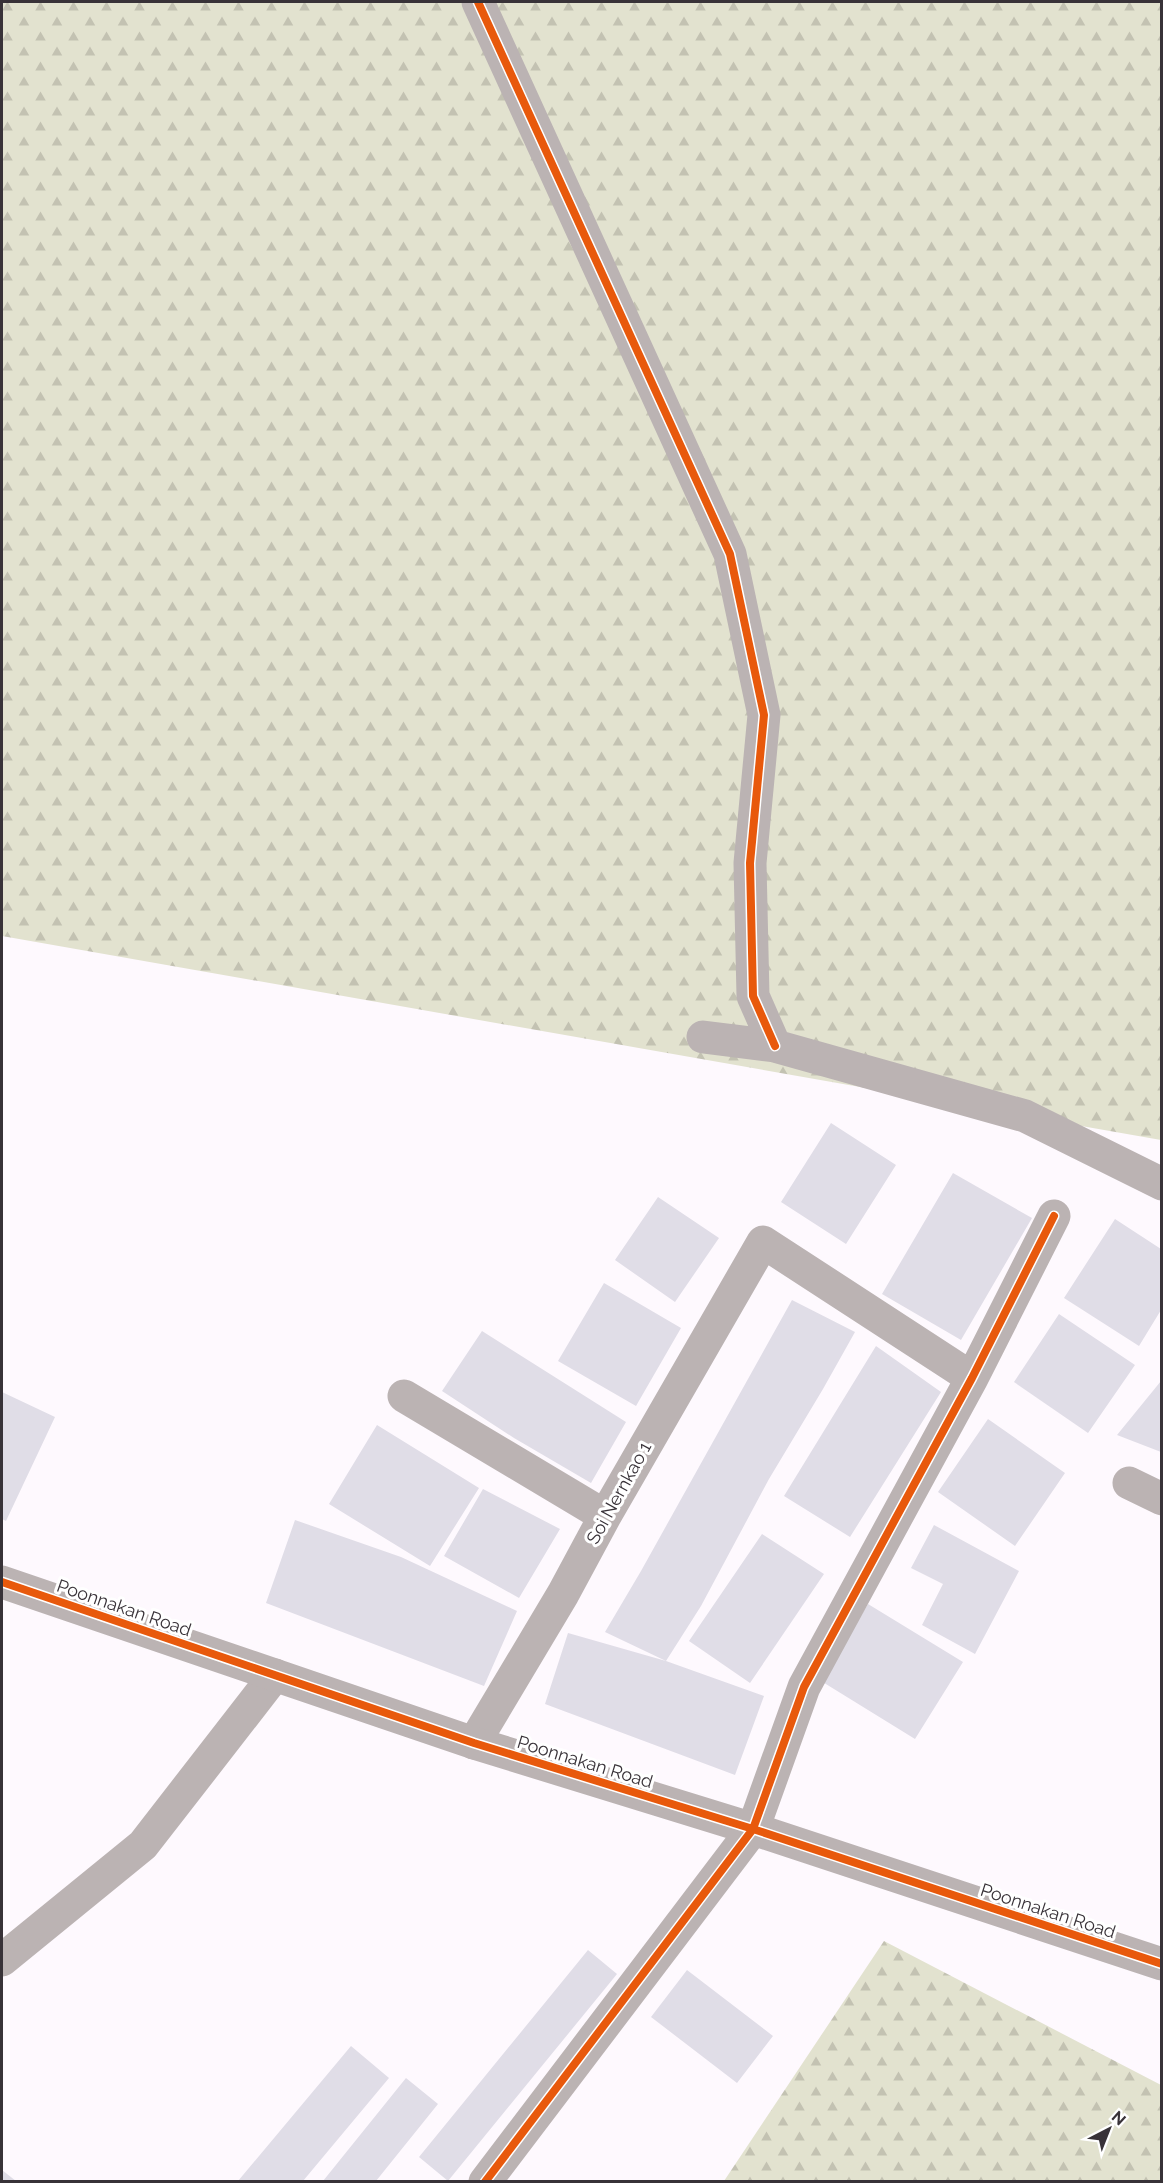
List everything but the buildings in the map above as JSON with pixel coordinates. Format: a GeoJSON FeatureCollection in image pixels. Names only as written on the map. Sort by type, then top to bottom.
{"type":"FeatureCollection","features":[{"type":"Feature","properties":{"kind":"street"},"geometry":{"type":"LineString","coordinates":[[478,2],[730,554],[764,715],[750,863],[753,996],[775,1046]]}},
{"type":"Feature","properties":{"kind":"street"},"geometry":{"type":"LineString","coordinates":[[703,1037],[775,1046],[1025,1116],[1161,1184]]}},
{"type":"Feature","properties":{"kind":"street"},"geometry":{"type":"LineString","coordinates":[[484,2181],[753,1829],[804,1687],[972,1378],[1054,1216]]}},
{"type":"Feature","properties":{"kind":"street","name":"Soi Nernkao 1"},"geometry":{"type":"LineString","coordinates":[[474,1743],[563,1594],[605,1516],[763,1242],[972,1378]]}},
{"type":"Feature","properties":{"kind":"street"},"geometry":{"type":"LineString","coordinates":[[404,1396],[605,1516]]}},
{"type":"Feature","properties":{"kind":"street"},"geometry":{"type":"LineString","coordinates":[[1129,1483],[1161,1498]]}},
{"type":"Feature","properties":{"kind":"street","name":"Poonnakan Road"},"geometry":{"type":"LineString","coordinates":[[2,1582],[474,1743],[753,1829],[1161,1964]]}},
{"type":"Feature","properties":{"kind":"street"},"geometry":{"type":"LineString","coordinates":[[2,1960],[142,1845],[274,1675]]}},
{"type":"Feature","properties":{"kind":"green space"},"geometry":{"type":"Polygon","coordinates":[[[2,2],[1161,2],[1161,1140],[2,936],[2,2]]]}},
{"type":"Feature","properties":{"kind":"green space"},"geometry":{"type":"Polygon","coordinates":[[[884,1941],[1161,2085],[1161,2181],[724,2181],[884,1941]]]}},
{"type":"Feature","properties":{"kind":"cycle path"},"geometry":{"type":"LineString","coordinates":[[478,2],[730,554],[764,715],[750,863],[753,996],[775,1046]]}},
{"type":"Feature","properties":{"kind":"cycle path"},"geometry":{"type":"LineString","coordinates":[[485,2182],[753,1829],[804,1687],[972,1378],[1054,1216]]}},
{"type":"Feature","properties":{"kind":"cycle path"},"geometry":{"type":"LineString","coordinates":[[2,1582],[474,1743],[753,1829],[1162,1964]]}}]}
